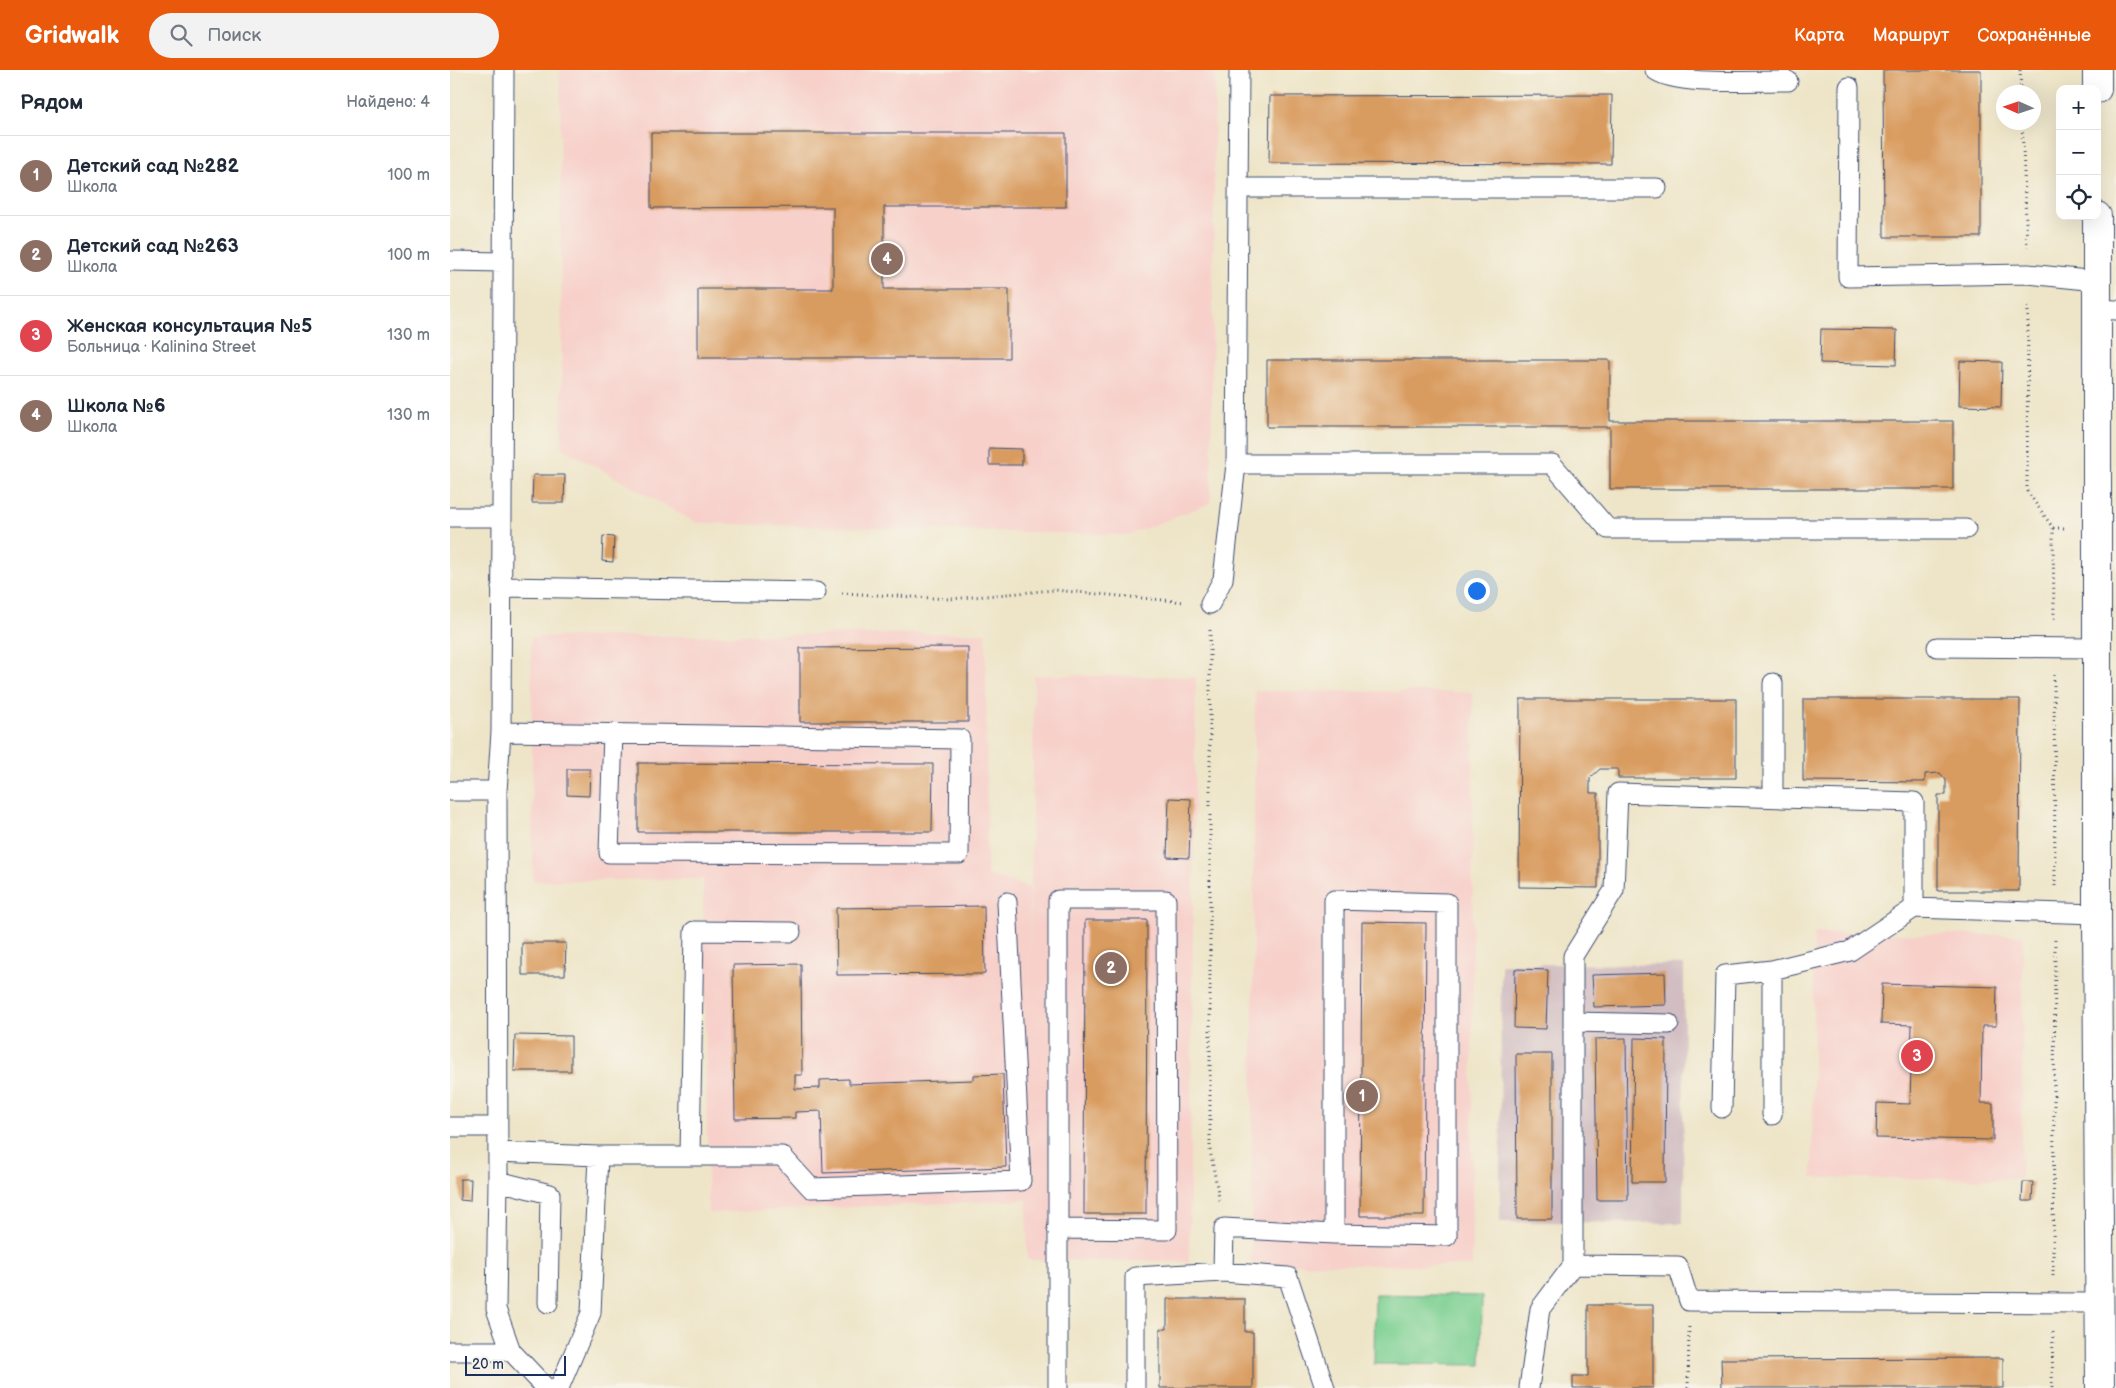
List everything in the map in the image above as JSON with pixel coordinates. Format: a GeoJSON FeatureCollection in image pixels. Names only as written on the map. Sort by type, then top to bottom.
{"type":"FeatureCollection","features":[{"type":"Feature","properties":{"kind":"street"},"geometry":{"type":"LineString","coordinates":[[2097,70],[2097,85]]}},
{"type":"Feature","properties":{"kind":"street"},"geometry":{"type":"LineString","coordinates":[[2097,220],[2097,281],[2107,309],[2106,602],[2097,648],[2100,1388]]}},
{"type":"Feature","properties":{"kind":"lane"},"geometry":{"type":"LineString","coordinates":[[504,70],[496,1309],[512,1351],[546,1388]]}},
{"type":"Feature","properties":{"kind":"lane"},"geometry":{"type":"LineString","coordinates":[[1210,604],[1223,579],[1236,464],[1240,70]]}},
{"type":"Feature","properties":{"kind":"lane"},"geometry":{"type":"LineString","coordinates":[[1655,70],[1661,74],[1688,80],[1788,81]]}},
{"type":"Feature","properties":{"kind":"lane"},"geometry":{"type":"LineString","coordinates":[[1849,87],[1848,277],[2028,274],[2097,281]]}},
{"type":"Feature","properties":{"kind":"lane"},"geometry":{"type":"LineString","coordinates":[[1239,188],[1657,188]]}},
{"type":"Feature","properties":{"kind":"lane"},"geometry":{"type":"LineString","coordinates":[[450,261],[503,262]]}},
{"type":"Feature","properties":{"kind":"lane"},"geometry":{"type":"LineString","coordinates":[[1236,464],[1552,464],[1608,529],[1966,528]]}},
{"type":"Feature","properties":{"kind":"lane"},"geometry":{"type":"LineString","coordinates":[[450,517],[501,517]]}},
{"type":"Feature","properties":{"kind":"lane"},"geometry":{"type":"LineString","coordinates":[[501,587],[816,592]]}},
{"type":"Feature","properties":{"kind":"lane"},"geometry":{"type":"LineString","coordinates":[[1937,647],[2097,648]]}},
{"type":"Feature","properties":{"kind":"lane"},"geometry":{"type":"LineString","coordinates":[[1773,683],[1773,797]]}},
{"type":"Feature","properties":{"kind":"lane"},"geometry":{"type":"LineString","coordinates":[[501,732],[960,739],[959,854],[609,853],[613,734]]}},
{"type":"Feature","properties":{"kind":"lane"},"geometry":{"type":"LineString","coordinates":[[450,791],[498,791]]}},
{"type":"Feature","properties":{"kind":"lane"},"geometry":{"type":"LineString","coordinates":[[1529,1388],[1540,1308],[1573,1265],[1573,956],[1614,890],[1618,793],[1914,802],[1914,908]]}},
{"type":"Feature","properties":{"kind":"lane"},"geometry":{"type":"LineString","coordinates":[[1057,1230],[1167,1230],[1166,900],[1058,900],[1057,1230],[1058,1388]]}},
{"type":"Feature","properties":{"kind":"lane"},"geometry":{"type":"LineString","coordinates":[[1223,1272],[1224,1228],[1334,1234],[1447,1236],[1447,903],[1334,900],[1334,1234]]}},
{"type":"Feature","properties":{"kind":"lane"},"geometry":{"type":"LineString","coordinates":[[498,1152],[598,1156],[782,1156],[811,1188],[1022,1181],[1007,902]]}},
{"type":"Feature","properties":{"kind":"lane"},"geometry":{"type":"LineString","coordinates":[[1722,1108],[1725,974],[1772,970],[1850,950],[1914,908],[2097,914]]}},
{"type":"Feature","properties":{"kind":"lane"},"geometry":{"type":"LineString","coordinates":[[690,1156],[694,931],[791,932]]}},
{"type":"Feature","properties":{"kind":"lane"},"geometry":{"type":"LineString","coordinates":[[1772,970],[1772,1115]]}},
{"type":"Feature","properties":{"kind":"lane"},"geometry":{"type":"LineString","coordinates":[[1573,1022],[1669,1024]]}},
{"type":"Feature","properties":{"kind":"lane"},"geometry":{"type":"LineString","coordinates":[[450,1127],[498,1128]]}},
{"type":"Feature","properties":{"kind":"lane"},"geometry":{"type":"LineString","coordinates":[[558,1388],[591,1312],[598,1156]]}},
{"type":"Feature","properties":{"kind":"lane"},"geometry":{"type":"LineString","coordinates":[[498,1181],[550,1194],[548,1303]]}},
{"type":"Feature","properties":{"kind":"lane"},"geometry":{"type":"LineString","coordinates":[[1573,1265],[1678,1266],[1689,1301],[2100,1304]]}},
{"type":"Feature","properties":{"kind":"lane"},"geometry":{"type":"LineString","coordinates":[[1135,1388],[1135,1277],[1223,1272],[1288,1277],[1325,1388]]}},
{"type":"Feature","properties":{"kind":"lane"},"geometry":{"type":"LineString","coordinates":[[450,1351],[512,1351]]}},
{"type":"Feature","properties":{"kind":"path"},"geometry":{"type":"LineString","coordinates":[[2020,70],[2021,85]]}},
{"type":"Feature","properties":{"kind":"path"},"geometry":{"type":"LineString","coordinates":[[2022,130],[2028,274],[2027,491],[2053,528],[2055,912],[2052,1388]]}},
{"type":"Feature","properties":{"kind":"path"},"geometry":{"type":"LineString","coordinates":[[816,592],[950,599],[1054,590],[1210,604],[1210,1150],[1224,1228]]}},
{"type":"Feature","properties":{"kind":"path"},"geometry":{"type":"LineString","coordinates":[[1688,1388],[1689,1301]]}},
{"type":"Feature","properties":{"kind":"shaded area"},"geometry":{"type":"Polygon","coordinates":[[[560,70],[1215,70],[1211,503],[1128,535],[697,523],[562,448],[560,70]]]}},
{"type":"Feature","properties":{"kind":"shaded area"},"geometry":{"type":"Polygon","coordinates":[[[986,633],[987,875],[1030,888],[1029,1023],[1034,675],[1196,677],[1189,1262],[1027,1260],[1027,1200],[708,1213],[703,879],[533,881],[531,637],[986,633]]]}},
{"type":"Feature","properties":{"kind":"shaded area"},"geometry":{"type":"Polygon","coordinates":[[[1255,691],[1473,692],[1472,1266],[1251,1264],[1255,691]]]}},
{"type":"Feature","properties":{"kind":"shaded area"},"geometry":{"type":"Polygon","coordinates":[[[1814,933],[2023,935],[2021,1179],[1812,1178],[1814,933]]]}},
{"type":"Feature","properties":{"kind":"shaded area"},"geometry":{"type":"Polygon","coordinates":[[[1501,964],[1684,965],[1683,1223],[1500,1222],[1501,964]]]}},
{"type":"Feature","properties":{"kind":"green space"},"geometry":{"type":"Polygon","coordinates":[[[1375,1294],[1482,1296],[1481,1365],[1374,1364],[1375,1294]]]}},
{"type":"Feature","properties":{"kind":"building"},"geometry":{"type":"Polygon","coordinates":[[[1883,70],[1981,70],[1981,237],[1884,237],[1883,70]]]}},
{"type":"Feature","properties":{"kind":"building"},"geometry":{"type":"Polygon","coordinates":[[[1612,95],[1611,164],[1269,163],[1270,96],[1612,95]]]}},
{"type":"Feature","properties":{"kind":"building"},"geometry":{"type":"Polygon","coordinates":[[[651,133],[1066,133],[1066,207],[884,207],[884,289],[1009,289],[1009,358],[698,358],[698,289],[833,289],[833,207],[651,208],[651,133]]]}},
{"type":"Feature","properties":{"kind":"building"},"geometry":{"type":"Polygon","coordinates":[[[1821,329],[1897,330],[1896,365],[1820,363],[1821,329]]]}},
{"type":"Feature","properties":{"kind":"building"},"geometry":{"type":"Polygon","coordinates":[[[1267,360],[1610,360],[1610,421],[1953,421],[1953,489],[1610,489],[1610,427],[1267,427],[1267,360]]]}},
{"type":"Feature","properties":{"kind":"building"},"geometry":{"type":"Polygon","coordinates":[[[1960,361],[2002,362],[2001,407],[1959,406],[1960,361]]]}},
{"type":"Feature","properties":{"kind":"building"},"geometry":{"type":"Polygon","coordinates":[[[989,448],[1022,449],[1022,465],[989,465],[989,448]]]}},
{"type":"Feature","properties":{"kind":"building"},"geometry":{"type":"Polygon","coordinates":[[[533,475],[565,475],[564,503],[532,503],[533,475]]]}},
{"type":"Feature","properties":{"kind":"building"},"geometry":{"type":"Polygon","coordinates":[[[603,536],[614,537],[613,562],[602,561],[603,536]]]}},
{"type":"Feature","properties":{"kind":"building"},"geometry":{"type":"Polygon","coordinates":[[[968,647],[968,722],[800,722],[800,648],[968,647]]]}},
{"type":"Feature","properties":{"kind":"building"},"geometry":{"type":"Polygon","coordinates":[[[1520,699],[1736,699],[1736,778],[1618,778],[1618,769],[1600,769],[1590,778],[1590,793],[1598,793],[1598,888],[1519,887],[1520,699]]]}},
{"type":"Feature","properties":{"kind":"building"},"geometry":{"type":"Polygon","coordinates":[[[1803,699],[2020,699],[2019,891],[1938,891],[1938,795],[1946,795],[1946,780],[1940,773],[1925,774],[1925,782],[1803,781],[1803,699]]]}},
{"type":"Feature","properties":{"kind":"building"},"geometry":{"type":"Polygon","coordinates":[[[638,763],[933,764],[932,832],[638,832],[638,763]]]}},
{"type":"Feature","properties":{"kind":"building"},"geometry":{"type":"Polygon","coordinates":[[[567,769],[590,769],[589,796],[567,795],[567,769]]]}},
{"type":"Feature","properties":{"kind":"building"},"geometry":{"type":"Polygon","coordinates":[[[1169,798],[1191,799],[1189,858],[1167,857],[1169,798]]]}},
{"type":"Feature","properties":{"kind":"building"},"geometry":{"type":"Polygon","coordinates":[[[984,906],[985,974],[837,975],[836,908],[984,906]]]}},
{"type":"Feature","properties":{"kind":"building"},"geometry":{"type":"Polygon","coordinates":[[[1085,920],[1147,920],[1146,1214],[1084,1214],[1085,920]]]}},
{"type":"Feature","properties":{"kind":"building"},"geometry":{"type":"Polygon","coordinates":[[[1362,922],[1426,923],[1424,1216],[1360,1216],[1362,922]]]}},
{"type":"Feature","properties":{"kind":"building"},"geometry":{"type":"Polygon","coordinates":[[[522,943],[566,943],[565,975],[522,975],[522,943]]]}},
{"type":"Feature","properties":{"kind":"building"},"geometry":{"type":"Polygon","coordinates":[[[801,964],[802,1075],[795,1075],[795,1089],[820,1088],[820,1080],[849,1079],[849,1084],[974,1080],[974,1075],[1003,1074],[1006,1167],[823,1173],[821,1111],[795,1112],[795,1118],[735,1119],[733,965],[801,964]]]}},
{"type":"Feature","properties":{"kind":"building"},"geometry":{"type":"Polygon","coordinates":[[[1515,969],[1548,970],[1546,1029],[1514,1028],[1515,969]]]}},
{"type":"Feature","properties":{"kind":"building"},"geometry":{"type":"Polygon","coordinates":[[[1665,973],[1666,1005],[1594,1007],[1592,975],[1665,973]]]}},
{"type":"Feature","properties":{"kind":"building"},"geometry":{"type":"Polygon","coordinates":[[[1882,984],[1997,987],[1996,1026],[1982,1026],[1981,1103],[1993,1103],[1993,1140],[1876,1138],[1877,1103],[1910,1104],[1912,1025],[1881,1024],[1882,984]]]}},
{"type":"Feature","properties":{"kind":"building"},"geometry":{"type":"Polygon","coordinates":[[[515,1035],[571,1036],[571,1071],[514,1071],[515,1035]]]}},
{"type":"Feature","properties":{"kind":"building"},"geometry":{"type":"Polygon","coordinates":[[[1626,1038],[1628,1200],[1597,1200],[1595,1039],[1626,1038]]]}},
{"type":"Feature","properties":{"kind":"building"},"geometry":{"type":"Polygon","coordinates":[[[1634,1038],[1666,1039],[1665,1182],[1632,1182],[1634,1038]]]}},
{"type":"Feature","properties":{"kind":"building"},"geometry":{"type":"Polygon","coordinates":[[[1516,1054],[1552,1054],[1552,1219],[1517,1219],[1516,1054]]]}},
{"type":"Feature","properties":{"kind":"building"},"geometry":{"type":"Polygon","coordinates":[[[460,1179],[471,1179],[470,1201],[460,1200],[460,1179]]]}},
{"type":"Feature","properties":{"kind":"building"},"geometry":{"type":"Polygon","coordinates":[[[2023,1182],[2033,1182],[2032,1201],[2022,1201],[2023,1182]]]}},
{"type":"Feature","properties":{"kind":"building"},"geometry":{"type":"Polygon","coordinates":[[[1167,1299],[1245,1299],[1245,1332],[1253,1332],[1253,1388],[1160,1388],[1160,1329],[1167,1329],[1167,1299]]]}},
{"type":"Feature","properties":{"kind":"building"},"geometry":{"type":"Polygon","coordinates":[[[1588,1305],[1653,1305],[1653,1388],[1573,1388],[1573,1376],[1588,1376],[1588,1305]]]}},
{"type":"Feature","properties":{"kind":"building"},"geometry":{"type":"Polygon","coordinates":[[[2003,1358],[2003,1388],[1722,1388],[1721,1359],[2003,1358]]]}},
{"type":"Feature","properties":{"kind":"place","name":"Школа №6"},"geometry":{"type":"Point","coordinates":[887,259]}},
{"type":"Feature","properties":{"kind":"place","name":"Детский сад №263"},"geometry":{"type":"Point","coordinates":[1111,968]}},
{"type":"Feature","properties":{"kind":"place","name":"Женская консультация №5"},"geometry":{"type":"Point","coordinates":[1917,1056]}},
{"type":"Feature","properties":{"kind":"place","name":"Детский сад №282"},"geometry":{"type":"Point","coordinates":[1362,1096]}}]}
